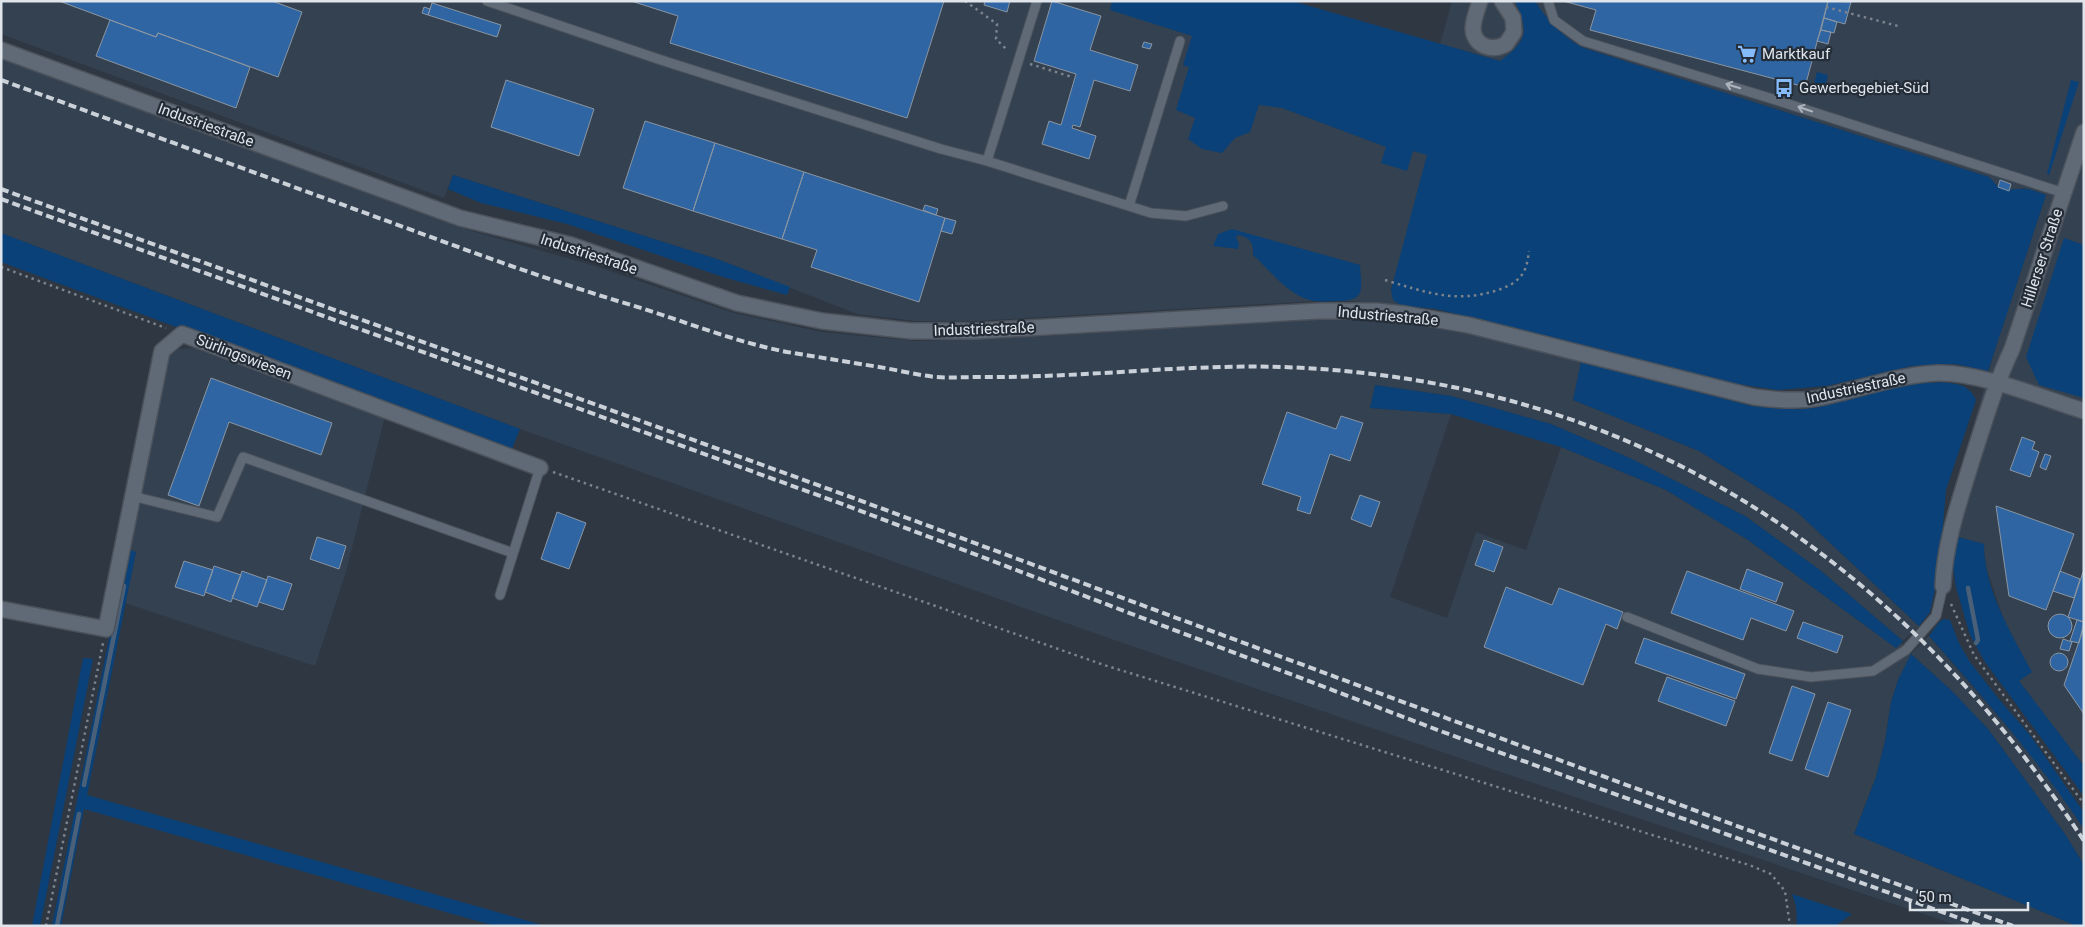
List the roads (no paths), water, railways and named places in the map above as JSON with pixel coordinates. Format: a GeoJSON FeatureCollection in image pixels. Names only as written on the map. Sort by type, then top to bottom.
{"type":"FeatureCollection","features":[{"type":"Feature","properties":{"kind":"street"},"geometry":{"type":"LineString","coordinates":[[1480,1],[1473,24],[1474,34],[1483,45],[1492,48],[1506,44],[1514,32],[1512,18],[1502,1]]}},
{"type":"Feature","properties":{"kind":"street","name":"Industriestraße"},"geometry":{"type":"LineString","coordinates":[[1,50],[460,218],[571,245],[737,303],[822,321],[911,331],[976,331],[1319,311],[1376,311],[1406,314],[1468,325],[1754,397],[1780,400],[1817,398],[1898,378],[1938,373],[1971,376],[2084,411]]}},
{"type":"Feature","properties":{"kind":"street","name":"Hillerser Straße"},"geometry":{"type":"LineString","coordinates":[[1943,586],[1944,562],[1949,537],[1997,383],[2012,349],[2084,132]]}},
{"type":"Feature","properties":{"kind":"street","name":"Sürlingswiesen"},"geometry":{"type":"LineString","coordinates":[[1,609],[106,629],[162,351],[182,334],[540,468]]}},
{"type":"Feature","properties":{"kind":"lane"},"geometry":{"type":"LineString","coordinates":[[487,1],[698,72],[1151,213],[1186,216],[1223,206]]}},
{"type":"Feature","properties":{"kind":"lane"},"geometry":{"type":"LineString","coordinates":[[987,161],[1037,1]]}},
{"type":"Feature","properties":{"kind":"lane"},"geometry":{"type":"LineString","coordinates":[[1548,1],[1554,20],[1583,42],[1779,100],[2064,193]]}},
{"type":"Feature","properties":{"kind":"lane"},"geometry":{"type":"LineString","coordinates":[[1129,206],[1180,41]]}},
{"type":"Feature","properties":{"kind":"lane"},"geometry":{"type":"LineString","coordinates":[[132,496],[217,517],[243,457],[513,553]]}},
{"type":"Feature","properties":{"kind":"lane"},"geometry":{"type":"LineString","coordinates":[[500,595],[540,468]]}},
{"type":"Feature","properties":{"kind":"lane"},"geometry":{"type":"LineString","coordinates":[[1627,617],[1758,669],[1811,677],[1873,671],[1906,650],[1936,616],[1943,586]]}},
{"type":"Feature","properties":{"kind":"waterway"},"geometry":{"type":"LineString","coordinates":[[84,785],[124,586]]}},
{"type":"Feature","properties":{"kind":"waterway"},"geometry":{"type":"LineString","coordinates":[[1968,588],[1978,640],[1976,643]]}},
{"type":"Feature","properties":{"kind":"waterway"},"geometry":{"type":"LineString","coordinates":[[57,926],[79,814]]}},
{"type":"Feature","properties":{"kind":"railway"},"geometry":{"type":"LineString","coordinates":[[1,80],[518,268],[724,336],[787,352],[942,377],[1019,377],[1207,367],[1282,367],[1409,379],[1528,406],[1639,446],[1743,500],[1839,568],[1928,647],[2010,738],[2084,841]]}},
{"type":"Feature","properties":{"kind":"railway"},"geometry":{"type":"LineString","coordinates":[[1,189],[848,496],[1756,833],[2013,926]]}},
{"type":"Feature","properties":{"kind":"railway"},"geometry":{"type":"LineString","coordinates":[[1,199],[845,505],[1443,732],[1981,926]]}},
{"type":"Feature","properties":{"kind":"place","name":"Marktkauf"},"geometry":{"type":"Point","coordinates":[1747,54]}},
{"type":"Feature","properties":{"kind":"place","name":"Gewerbegebiet-Süd"},"geometry":{"type":"Point","coordinates":[1784,88]}}]}
